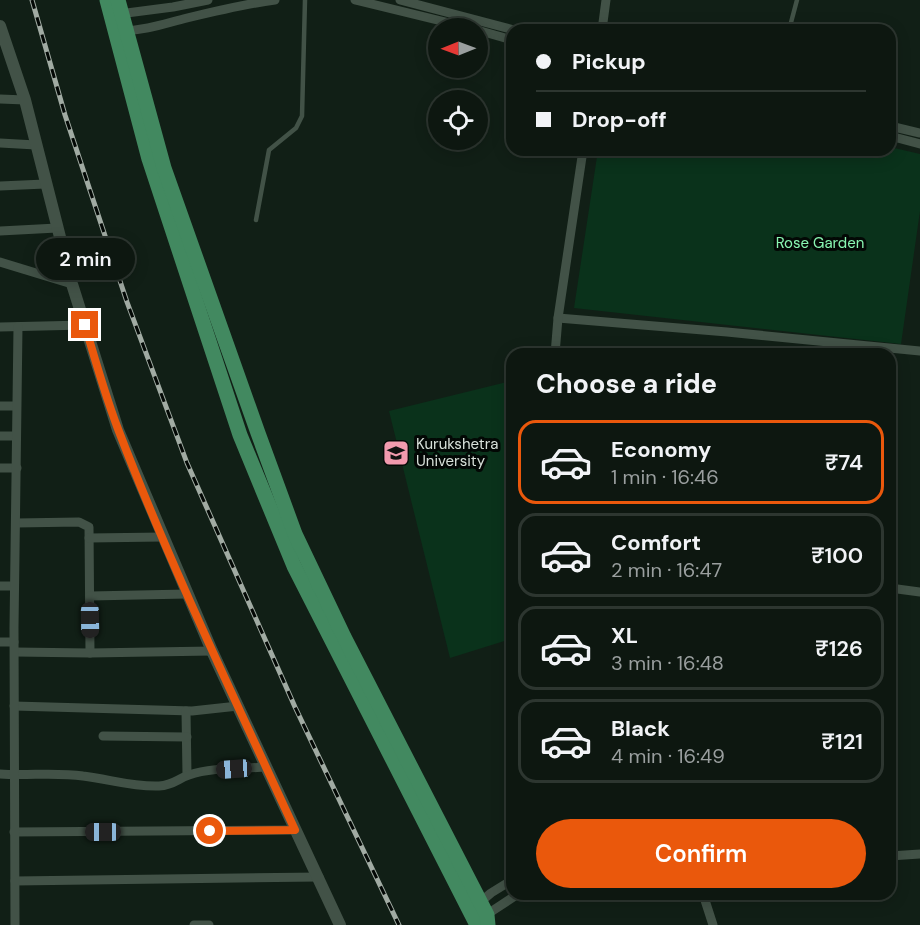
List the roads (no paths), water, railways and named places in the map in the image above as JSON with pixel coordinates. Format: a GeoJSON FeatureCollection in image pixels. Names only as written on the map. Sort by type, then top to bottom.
{"type":"FeatureCollection","features":[{"type":"Feature","properties":{"kind":"main road"},"geometry":{"type":"LineString","coordinates":[[114,7],[149,159],[240,435],[299,576],[479,917]]}},
{"type":"Feature","properties":{"kind":"street"},"geometry":{"type":"LineString","coordinates":[[114,7],[173,8],[208,0]]}},
{"type":"Feature","properties":{"kind":"street"},"geometry":{"type":"LineString","coordinates":[[121,31],[153,28],[183,19],[275,0]]}},
{"type":"Feature","properties":{"kind":"street"},"geometry":{"type":"LineString","coordinates":[[355,0],[389,4],[436,18]]}},
{"type":"Feature","properties":{"kind":"street"},"geometry":{"type":"LineString","coordinates":[[400,0],[506,28]]}},
{"type":"Feature","properties":{"kind":"street"},"geometry":{"type":"LineString","coordinates":[[603,24],[606,0]]}},
{"type":"Feature","properties":{"kind":"street"},"geometry":{"type":"LineString","coordinates":[[0,26],[4,52],[26,100],[45,184],[72,284],[118,430],[212,651],[340,925]]}},
{"type":"Feature","properties":{"kind":"street"},"geometry":{"type":"LineString","coordinates":[[488,33],[506,38]]}},
{"type":"Feature","properties":{"kind":"street"},"geometry":{"type":"LineString","coordinates":[[0,99],[26,100]]}},
{"type":"Feature","properties":{"kind":"street"},"geometry":{"type":"LineString","coordinates":[[896,128],[920,134]]}},
{"type":"Feature","properties":{"kind":"street"},"geometry":{"type":"LineString","coordinates":[[896,138],[920,144]]}},
{"type":"Feature","properties":{"kind":"street"},"geometry":{"type":"LineString","coordinates":[[0,143],[36,145]]}},
{"type":"Feature","properties":{"kind":"street"},"geometry":{"type":"LineString","coordinates":[[556,348],[583,156]]}},
{"type":"Feature","properties":{"kind":"street"},"geometry":{"type":"LineString","coordinates":[[0,186],[45,184]]}},
{"type":"Feature","properties":{"kind":"street"},"geometry":{"type":"LineString","coordinates":[[0,231],[57,228]]}},
{"type":"Feature","properties":{"kind":"street"},"geometry":{"type":"LineString","coordinates":[[0,261],[72,284]]}},
{"type":"Feature","properties":{"kind":"street"},"geometry":{"type":"LineString","coordinates":[[558,318],[890,348]]}},
{"type":"Feature","properties":{"kind":"street"},"geometry":{"type":"LineString","coordinates":[[0,327],[85,325]]}},
{"type":"Feature","properties":{"kind":"street"},"geometry":{"type":"LineString","coordinates":[[15,925],[14,586],[18,327]]}},
{"type":"Feature","properties":{"kind":"street"},"geometry":{"type":"LineString","coordinates":[[896,349],[920,351]]}},
{"type":"Feature","properties":{"kind":"street"},"geometry":{"type":"LineString","coordinates":[[0,406],[16,406]]}},
{"type":"Feature","properties":{"kind":"street"},"geometry":{"type":"LineString","coordinates":[[0,436],[16,436]]}},
{"type":"Feature","properties":{"kind":"street"},"geometry":{"type":"LineString","coordinates":[[0,468],[17,468]]}},
{"type":"Feature","properties":{"kind":"street"},"geometry":{"type":"LineString","coordinates":[[16,523],[79,522],[89,527],[90,653]]}},
{"type":"Feature","properties":{"kind":"street"},"geometry":{"type":"LineString","coordinates":[[89,538],[163,537]]}},
{"type":"Feature","properties":{"kind":"street"},"geometry":{"type":"LineString","coordinates":[[0,586],[14,586]]}},
{"type":"Feature","properties":{"kind":"street"},"geometry":{"type":"LineString","coordinates":[[896,589],[920,592]]}},
{"type":"Feature","properties":{"kind":"street"},"geometry":{"type":"LineString","coordinates":[[90,596],[188,594]]}},
{"type":"Feature","properties":{"kind":"street"},"geometry":{"type":"LineString","coordinates":[[0,642],[14,647],[90,653],[212,651]]}},
{"type":"Feature","properties":{"kind":"street"},"geometry":{"type":"LineString","coordinates":[[14,706],[186,711],[238,706]]}},
{"type":"Feature","properties":{"kind":"street"},"geometry":{"type":"LineString","coordinates":[[186,711],[187,776]]}},
{"type":"Feature","properties":{"kind":"street"},"geometry":{"type":"LineString","coordinates":[[103,736],[187,737]]}},
{"type":"Feature","properties":{"kind":"street"},"geometry":{"type":"LineString","coordinates":[[0,774],[74,775],[122,784],[150,786],[171,784],[187,776],[217,770],[266,767]]}},
{"type":"Feature","properties":{"kind":"street"},"geometry":{"type":"LineString","coordinates":[[14,832],[295,830]]}},
{"type":"Feature","properties":{"kind":"street"},"geometry":{"type":"LineString","coordinates":[[896,856],[920,854]]}},
{"type":"Feature","properties":{"kind":"street"},"geometry":{"type":"LineString","coordinates":[[15,881],[319,877]]}},
{"type":"Feature","properties":{"kind":"street"},"geometry":{"type":"LineString","coordinates":[[479,917],[506,887]]}},
{"type":"Feature","properties":{"kind":"street"},"geometry":{"type":"LineString","coordinates":[[479,917],[508,900]]}},
{"type":"Feature","properties":{"kind":"street"},"geometry":{"type":"LineString","coordinates":[[706,900],[713,925]]}},
{"type":"Feature","properties":{"kind":"street"},"geometry":{"type":"LineString","coordinates":[[194,925],[208,925]]}},
{"type":"Feature","properties":{"kind":"lane"},"geometry":{"type":"LineString","coordinates":[[256,220],[269,150],[296,128],[302,116],[305,0]]}},
{"type":"Feature","properties":{"kind":"lane"},"geometry":{"type":"LineString","coordinates":[[791,24],[797,0]]}},
{"type":"Feature","properties":{"kind":"railway"},"geometry":{"type":"LineString","coordinates":[[32,0],[65,115],[127,302],[187,463],[295,707],[399,925]]}},
{"type":"Feature","properties":{"kind":"place","name":"Kurukshetra University"},"geometry":{"type":"Point","coordinates":[396,453]}},
{"type":"Feature","properties":{"kind":"park label","name":"Rose Garden"},"geometry":{"type":"Point","coordinates":[820,243]}}]}
